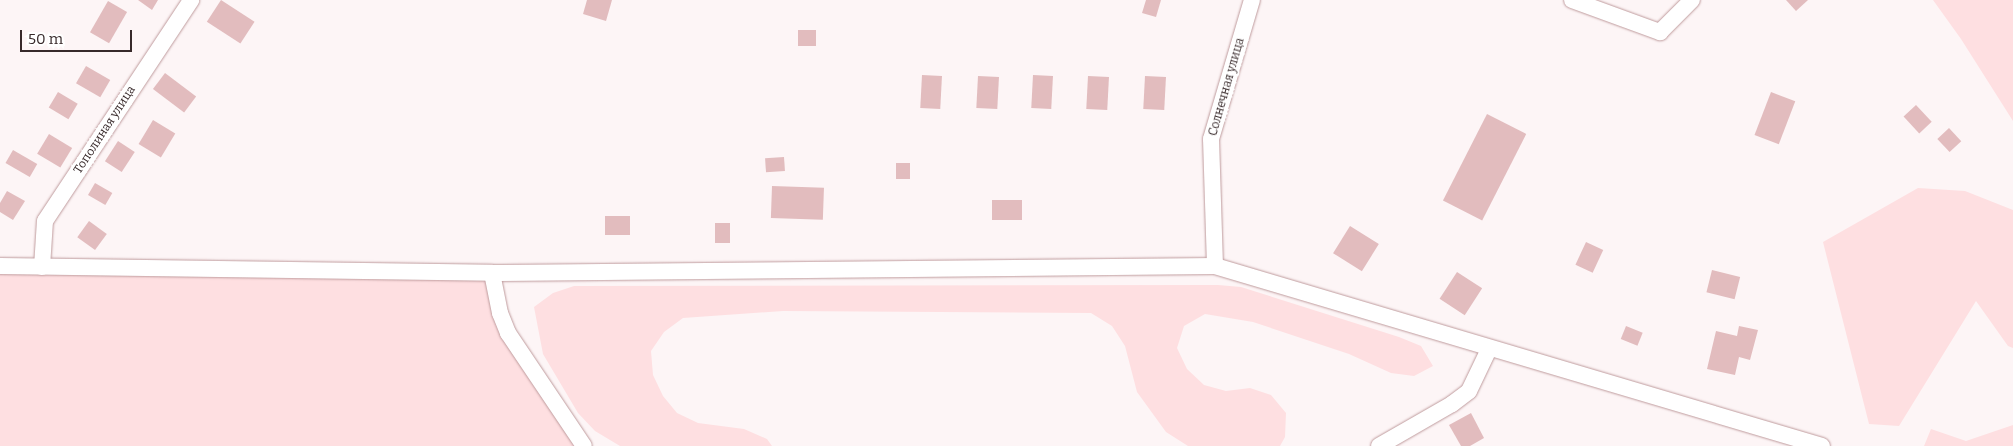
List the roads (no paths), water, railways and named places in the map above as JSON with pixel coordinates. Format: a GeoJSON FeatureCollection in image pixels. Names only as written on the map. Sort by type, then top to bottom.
{"type":"FeatureCollection","features":[{"type":"Feature","properties":{"kind":"street","name":"Тополиная улица"},"geometry":{"type":"LineString","coordinates":[[42,267],[45,221],[191,0]]}},
{"type":"Feature","properties":{"kind":"street","name":"Солнечная улица"},"geometry":{"type":"LineString","coordinates":[[1215,266],[1210,139],[1252,0]]}},
{"type":"Feature","properties":{"kind":"street"},"geometry":{"type":"LineString","coordinates":[[1572,0],[1660,32],[1692,0]]}},
{"type":"Feature","properties":{"kind":"street"},"geometry":{"type":"LineString","coordinates":[[0,266],[290,268],[492,273],[1215,266],[1812,445]]}},
{"type":"Feature","properties":{"kind":"street"},"geometry":{"type":"LineString","coordinates":[[492,273],[500,313],[508,333],[584,446]]}},
{"type":"Feature","properties":{"kind":"street"},"geometry":{"type":"LineString","coordinates":[[1379,446],[1452,404],[1469,391],[1489,349]]}}]}
